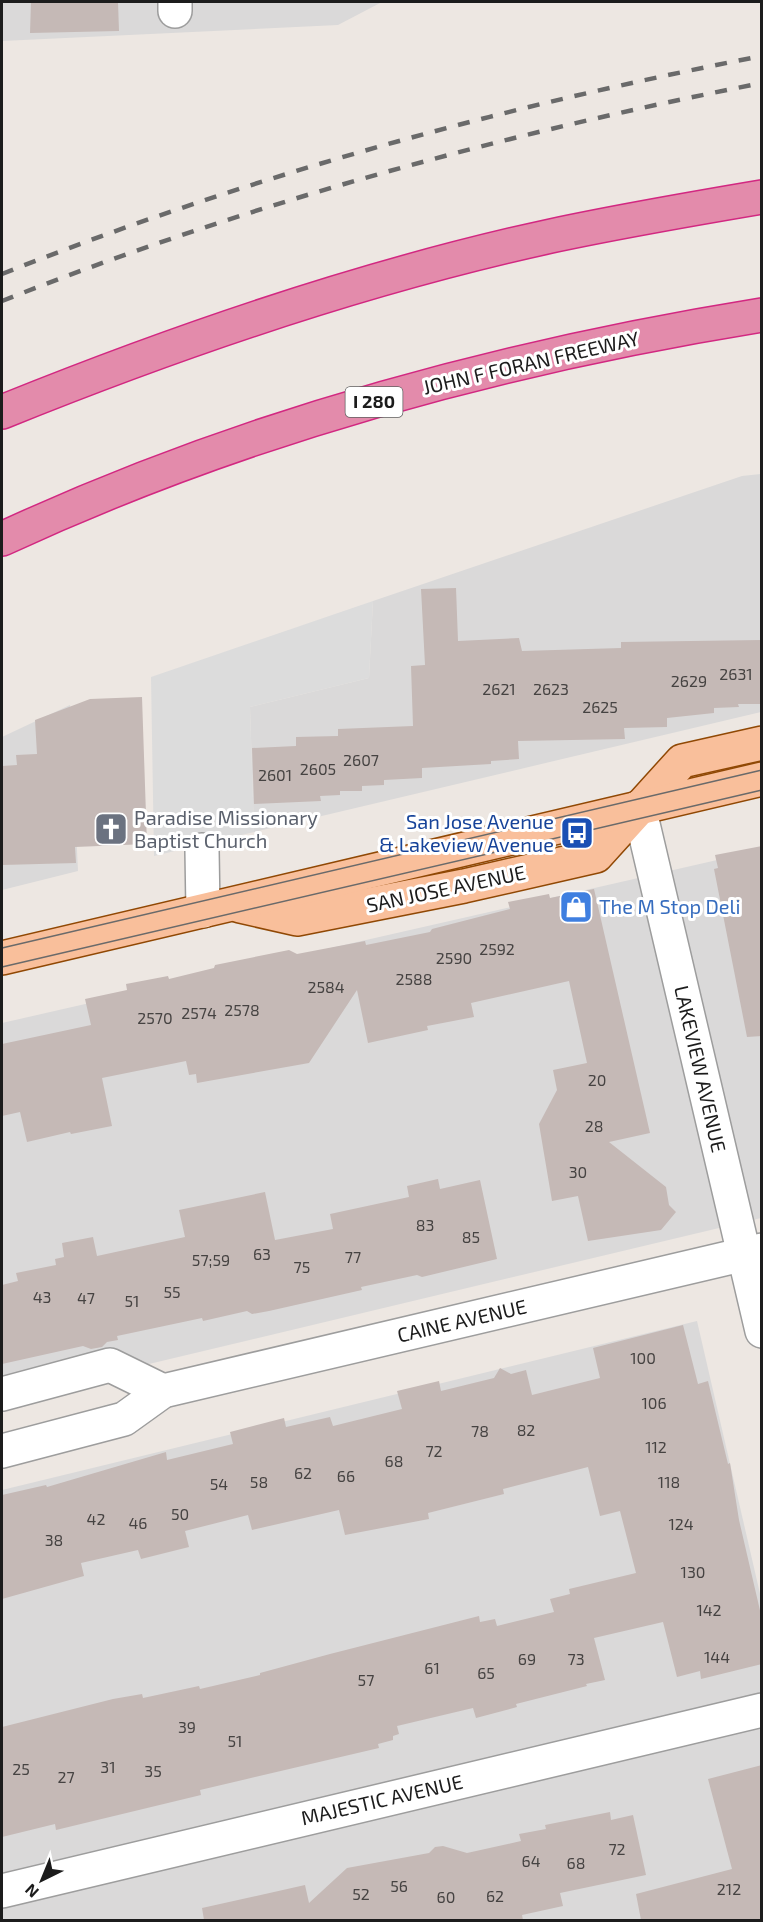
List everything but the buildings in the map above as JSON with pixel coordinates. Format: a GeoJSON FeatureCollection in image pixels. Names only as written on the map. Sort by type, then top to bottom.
{"type":"FeatureCollection","features":[{"type":"Feature","properties":{"kind":"highway"},"geometry":{"type":"LineString","coordinates":[[2,412],[183,342],[387,278],[550,236],[762,198]]}},
{"type":"Feature","properties":{"kind":"highway","name":"JOHN F FORAN FREEWAY"},"geometry":{"type":"LineString","coordinates":[[2,539],[161,473],[386,398],[559,353],[762,315]]}},
{"type":"Feature","properties":{"kind":"main road"},"geometry":{"type":"LineString","coordinates":[[639,807],[682,762],[762,743]]}},
{"type":"Feature","properties":{"kind":"main road","name":"SAN JOSE AVENUE"},"geometry":{"type":"LineString","coordinates":[[2,958],[762,779]]}},
{"type":"Feature","properties":{"kind":"street","name":"LAKEVIEW AVENUE"},"geometry":{"type":"LineString","coordinates":[[639,807],[753,1253],[762,1331]]}},
{"type":"Feature","properties":{"kind":"street"},"geometry":{"type":"LineString","coordinates":[[202,850],[218,907]]}},
{"type":"Feature","properties":{"kind":"street","name":"CAINE AVENUE"},"geometry":{"type":"LineString","coordinates":[[2,1451],[124,1419],[163,1391],[753,1253]]}},
{"type":"Feature","properties":{"kind":"street"},"geometry":{"type":"LineString","coordinates":[[2,1394],[110,1365],[163,1391]]}},
{"type":"Feature","properties":{"kind":"street","name":"MAJESTIC AVENUE"},"geometry":{"type":"LineString","coordinates":[[2,1891],[762,1710]]}},
{"type":"Feature","properties":{"kind":"shaded area"},"geometry":{"type":"Polygon","coordinates":[[[2,2],[382,2],[338,25],[2,41],[2,2]]]}},
{"type":"Feature","properties":{"kind":"shaded area"},"geometry":{"type":"Polygon","coordinates":[[[761,474],[761,712],[254,832],[250,707],[369,678],[373,601],[742,476],[761,474]]]}},
{"type":"Feature","properties":{"kind":"shaded area"},"geometry":{"type":"Polygon","coordinates":[[[373,601],[369,678],[250,707],[254,832],[154,856],[151,677],[373,601]]]}},
{"type":"Feature","properties":{"kind":"shaded area"},"geometry":{"type":"Polygon","coordinates":[[[70,705],[78,871],[2,890],[2,737],[70,705]]]}},
{"type":"Feature","properties":{"kind":"shaded area"},"geometry":{"type":"Polygon","coordinates":[[[761,850],[761,1218],[2,1399],[2,1023],[761,850]]]}},
{"type":"Feature","properties":{"kind":"shaded area"},"geometry":{"type":"Polygon","coordinates":[[[697,1321],[761,1598],[761,1920],[2,1920],[2,1490],[697,1321]]]}},
{"type":"Feature","properties":{"kind":"tram line"},"geometry":{"type":"LineString","coordinates":[[2,948],[762,770]]}},
{"type":"Feature","properties":{"kind":"tram line"},"geometry":{"type":"LineString","coordinates":[[2,967],[762,790]]}},
{"type":"Feature","properties":{"kind":"railway"},"geometry":{"type":"LineString","coordinates":[[2,274],[187,206],[376,147],[568,98],[762,56]]}},
{"type":"Feature","properties":{"kind":"railway"},"geometry":{"type":"LineString","coordinates":[[2,301],[188,233],[376,175],[568,125],[762,83]]}},
{"type":"Feature","properties":{"kind":"place","name":"Paradise Missionary Baptist Church"},"geometry":{"type":"Point","coordinates":[111,829]}},
{"type":"Feature","properties":{"kind":"place","name":"San Jose Avenue & Lakeview Avenue"},"geometry":{"type":"Point","coordinates":[577,833]}},
{"type":"Feature","properties":{"kind":"place","name":"The M Stop Deli"},"geometry":{"type":"Point","coordinates":[576,907]}}]}
